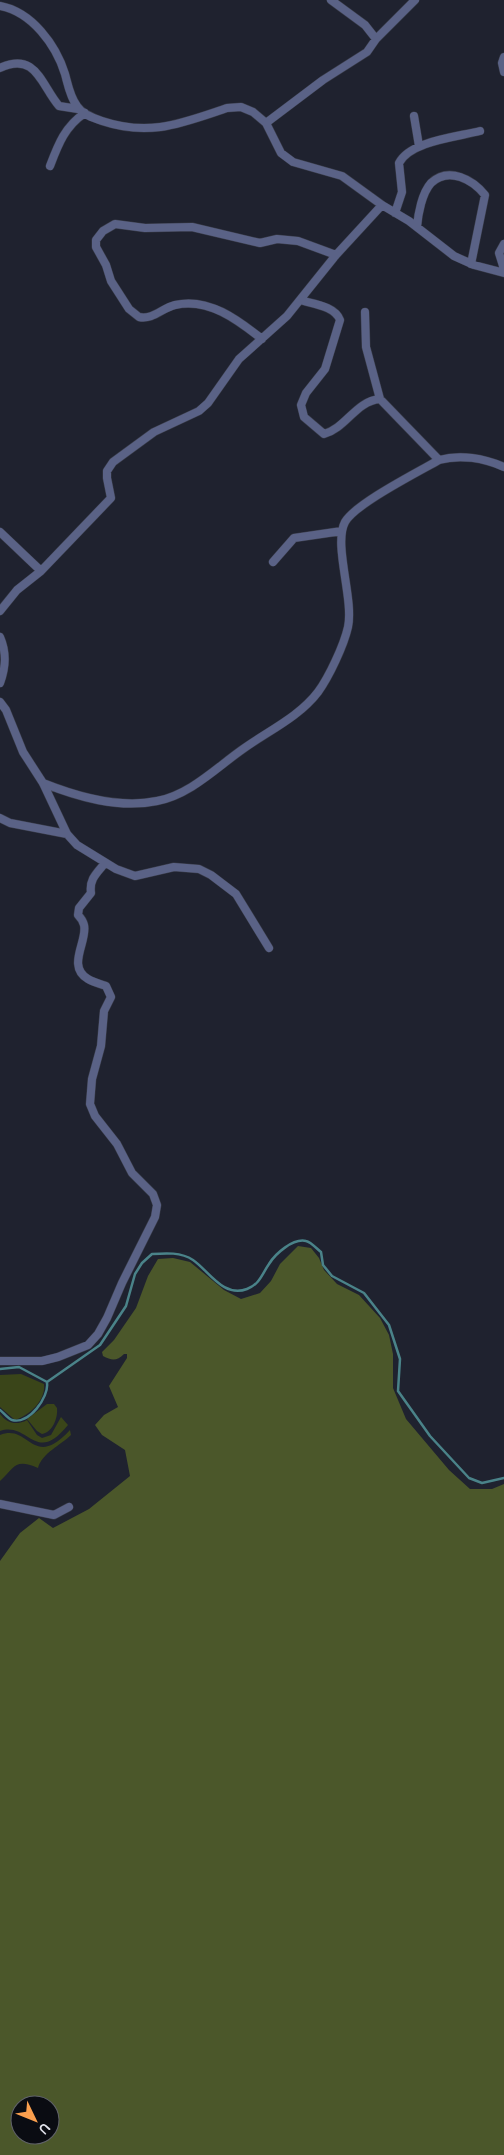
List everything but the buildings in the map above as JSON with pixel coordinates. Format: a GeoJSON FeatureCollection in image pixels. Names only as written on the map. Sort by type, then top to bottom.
{"type":"FeatureCollection","features":[{"type":"Feature","properties":{"kind":"street"},"geometry":{"type":"LineString","coordinates":[[330,0],[365,25],[376,39]]}},
{"type":"Feature","properties":{"kind":"street"},"geometry":{"type":"LineString","coordinates":[[266,123],[323,80],[368,52],[376,39],[415,0]]}},
{"type":"Feature","properties":{"kind":"street"},"geometry":{"type":"LineString","coordinates":[[0,6],[21,14],[49,40],[57,52],[70,92],[82,111]]}},
{"type":"Feature","properties":{"kind":"street"},"geometry":{"type":"LineString","coordinates":[[504,57],[502,63],[504,72]]}},
{"type":"Feature","properties":{"kind":"street"},"geometry":{"type":"LineString","coordinates":[[0,68],[16,62],[23,63],[41,78],[59,106],[82,111],[111,124],[152,130],[173,126],[236,106],[253,112],[266,123],[277,147],[286,157],[304,166],[342,176],[382,206],[417,227],[454,256],[471,264],[504,271],[499,253],[504,244]]}},
{"type":"Feature","properties":{"kind":"street"},"geometry":{"type":"LineString","coordinates":[[50,166],[61,138],[82,111]]}},
{"type":"Feature","properties":{"kind":"street"},"geometry":{"type":"LineString","coordinates":[[414,116],[419,146]]}},
{"type":"Feature","properties":{"kind":"street"},"geometry":{"type":"LineString","coordinates":[[395,213],[402,192],[399,163],[407,153],[419,146],[480,131]]}},
{"type":"Feature","properties":{"kind":"street"},"geometry":{"type":"LineString","coordinates":[[417,227],[420,205],[431,183],[449,175],[463,177],[485,195],[471,264]]}},
{"type":"Feature","properties":{"kind":"street"},"geometry":{"type":"LineString","coordinates":[[0,611],[17,590],[41,572],[111,498],[107,471],[113,462],[154,432],[199,411],[215,395],[239,359],[288,316],[336,256],[382,206]]}},
{"type":"Feature","properties":{"kind":"street"},"geometry":{"type":"LineString","coordinates":[[262,339],[225,312],[200,306],[174,305],[157,314],[139,317],[130,309],[111,281],[106,265],[96,247],[96,240],[106,228],[115,224],[145,228],[192,227],[260,243],[277,239],[298,241],[336,256]]}},
{"type":"Feature","properties":{"kind":"street"},"geometry":{"type":"LineString","coordinates":[[300,300],[329,309],[337,314],[340,320],[325,368],[303,399],[301,411],[304,417],[319,432],[328,433],[365,403],[380,399]]}},
{"type":"Feature","properties":{"kind":"street"},"geometry":{"type":"LineString","coordinates":[[365,312],[366,347],[380,399],[439,460]]}},
{"type":"Feature","properties":{"kind":"street"},"geometry":{"type":"LineString","coordinates":[[43,783],[113,802],[141,803],[164,800],[184,791],[214,771],[298,710],[318,692],[342,645],[348,624],[348,598],[342,531],[350,515],[439,460],[455,457],[476,459],[504,468]]}},
{"type":"Feature","properties":{"kind":"street"},"geometry":{"type":"LineString","coordinates":[[273,562],[294,538],[342,531]]}},
{"type":"Feature","properties":{"kind":"street"},"geometry":{"type":"LineString","coordinates":[[0,532],[41,572]]}},
{"type":"Feature","properties":{"kind":"street"},"geometry":{"type":"LineString","coordinates":[[0,637],[5,656],[4,674],[0,683]]}},
{"type":"Feature","properties":{"kind":"street"},"geometry":{"type":"LineString","coordinates":[[0,702],[6,710],[23,752],[43,783],[67,834],[77,845],[124,874],[135,876],[174,866],[199,869],[211,875],[236,894],[269,948]]}},
{"type":"Feature","properties":{"kind":"street"},"geometry":{"type":"LineString","coordinates":[[0,818],[13,824],[67,834]]}},
{"type":"Feature","properties":{"kind":"street"},"geometry":{"type":"LineString","coordinates":[[0,1361],[42,1361],[88,1345],[98,1334],[107,1318],[157,1210],[153,1194],[132,1173],[117,1144],[95,1116],[90,1104],[92,1079],[101,1046],[104,1011],[111,997],[106,986],[88,980],[80,970],[78,953],[83,939],[84,924],[78,915],[79,908],[91,893],[90,884],[93,878],[105,862]]}},
{"type":"Feature","properties":{"kind":"street"},"geometry":{"type":"LineString","coordinates":[[0,1504],[54,1515],[69,1507]]}},
{"type":"Feature","properties":{"kind":"green space"},"geometry":{"type":"Polygon","coordinates":[[[298,1246],[311,1248],[319,1258],[324,1270],[337,1284],[359,1295],[380,1318],[389,1335],[393,1354],[393,1388],[406,1419],[449,1470],[470,1489],[492,1489],[504,1484],[504,2155],[0,2155],[0,1561],[20,1533],[39,1518],[53,1528],[89,1509],[130,1476],[125,1450],[102,1435],[95,1425],[104,1415],[118,1407],[109,1386],[127,1358],[127,1354],[117,1359],[109,1359],[103,1356],[102,1352],[114,1340],[136,1308],[148,1276],[158,1259],[173,1258],[190,1262],[224,1290],[241,1299],[260,1293],[271,1281],[280,1264],[298,1246]]]}},
{"type":"Feature","properties":{"kind":"green space"},"geometry":{"type":"Polygon","coordinates":[[[21,1374],[44,1384],[44,1390],[36,1406],[26,1415],[15,1420],[0,1407],[0,1375],[21,1374]]]}},
{"type":"Feature","properties":{"kind":"green space"},"geometry":{"type":"Polygon","coordinates":[[[47,1404],[54,1404],[57,1408],[57,1416],[52,1428],[42,1434],[27,1419],[47,1404]]]}},
{"type":"Feature","properties":{"kind":"green space"},"geometry":{"type":"Polygon","coordinates":[[[0,1414],[12,1423],[27,1420],[37,1435],[42,1438],[51,1435],[61,1417],[68,1425],[57,1437],[48,1442],[40,1442],[18,1432],[10,1430],[0,1431],[0,1414]]]}},
{"type":"Feature","properties":{"kind":"green space"},"geometry":{"type":"Polygon","coordinates":[[[70,1430],[71,1435],[43,1458],[38,1468],[24,1464],[16,1465],[0,1481],[0,1435],[10,1433],[39,1446],[47,1446],[57,1441],[70,1430]]]}},
{"type":"Feature","properties":{"kind":"waterway"},"geometry":{"type":"LineString","coordinates":[[0,1369],[19,1367],[47,1382],[100,1345],[126,1306],[135,1274],[142,1263],[152,1254],[163,1253],[188,1257],[224,1287],[238,1291],[247,1289],[255,1284],[272,1260],[290,1244],[306,1241],[321,1252],[323,1265],[332,1276],[364,1293],[389,1325],[400,1359],[398,1391],[430,1436],[469,1478],[482,1483],[504,1478]]}},
{"type":"Feature","properties":{"kind":"waterway"},"geometry":{"type":"LineString","coordinates":[[0,1410],[12,1420],[25,1418],[37,1409],[45,1395],[47,1383]]}}]}
